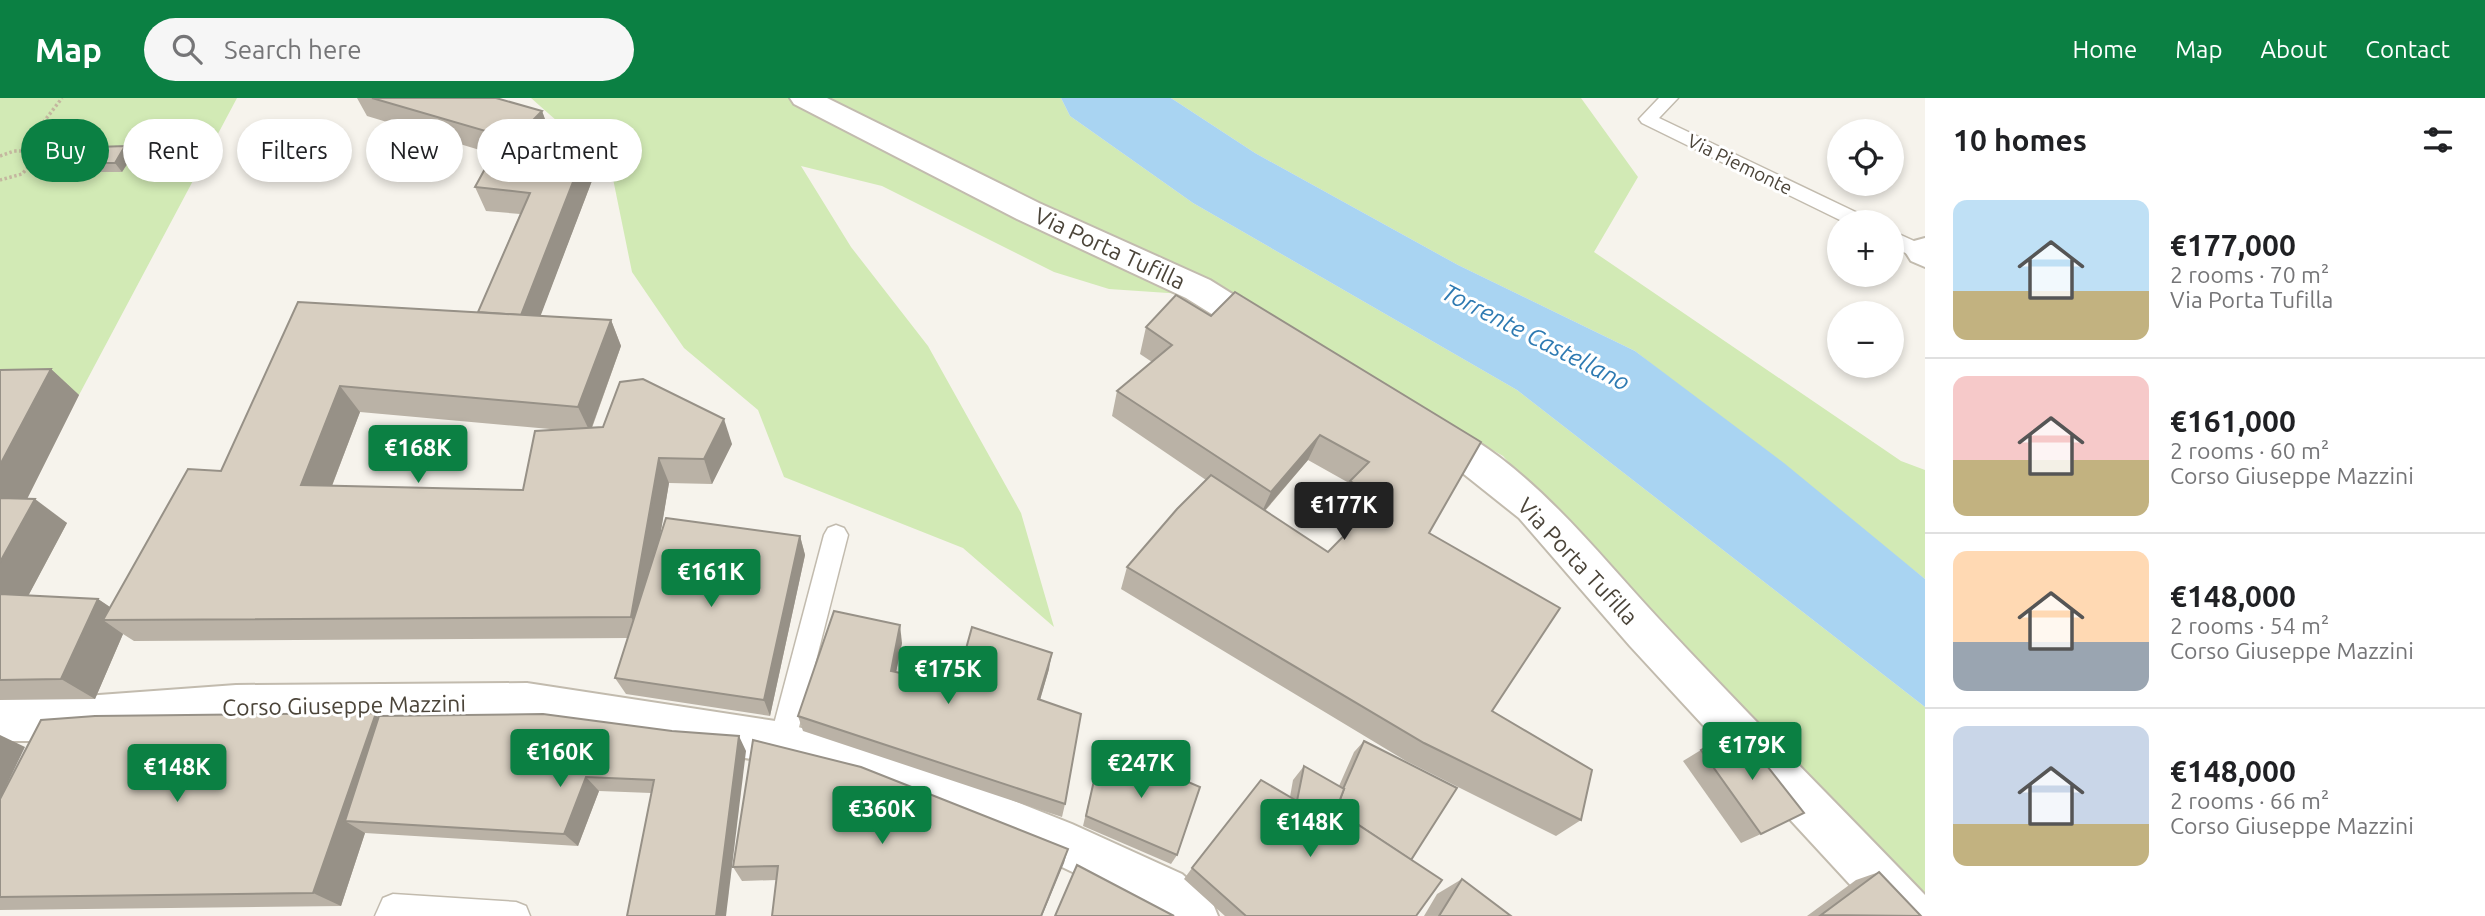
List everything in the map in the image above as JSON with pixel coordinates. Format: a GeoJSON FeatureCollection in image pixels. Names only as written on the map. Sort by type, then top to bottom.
{"type":"FeatureCollection","features":[{"type":"Feature","properties":{"kind":"street","name":"Via Porta Tufilla"},"geometry":{"type":"LineString","coordinates":[[804,98],[1028,211],[1198,289],[1301,354]]}},
{"type":"Feature","properties":{"kind":"street","name":"Via Porta Tufilla"},"geometry":{"type":"LineString","coordinates":[[1392,411],[1473,460],[1533,507],[1646,633],[1912,916]]}},
{"type":"Feature","properties":{"kind":"street","name":"Corso Giuseppe Mazzini"},"geometry":{"type":"LineString","coordinates":[[0,720],[36,737],[236,705],[527,703],[782,743],[929,789],[1056,840],[1165,891],[1194,916]]}},
{"type":"Feature","properties":{"kind":"lane","name":"Via Piemonte"},"geometry":{"type":"LineString","coordinates":[[1669,98],[1648,119],[1834,210]]}},
{"type":"Feature","properties":{"kind":"lane"},"geometry":{"type":"LineString","coordinates":[[1904,243],[1924,252]]}},
{"type":"Feature","properties":{"kind":"lane"},"geometry":{"type":"LineString","coordinates":[[782,743],[836,535]]}},
{"type":"Feature","properties":{"kind":"lane"},"geometry":{"type":"LineString","coordinates":[[389,916],[393,908],[516,916]]}},
{"type":"Feature","properties":{"kind":"path"},"geometry":{"type":"LineString","coordinates":[[45,119],[62,98]]}},
{"type":"Feature","properties":{"kind":"path"},"geometry":{"type":"LineString","coordinates":[[0,156],[21,150]]}},
{"type":"Feature","properties":{"kind":"path"},"geometry":{"type":"LineString","coordinates":[[0,180],[21,174]]}},
{"type":"Feature","properties":{"kind":"green space"},"geometry":{"type":"Polygon","coordinates":[[[0,98],[237,98],[223,124],[223,119],[123,119],[123,182],[192,182],[79,395],[7,396],[0,408],[0,98]]]}},
{"type":"Feature","properties":{"kind":"green space"},"geometry":{"type":"Polygon","coordinates":[[[531,98],[1061,98],[1070,116],[1193,203],[1517,390],[1925,707],[1925,916],[1839,833],[1503,456],[1227,297],[1109,289],[1054,272],[882,186],[801,166],[851,247],[928,346],[1021,513],[1054,627],[963,548],[784,477],[758,410],[684,348],[632,272],[614,182],[642,182],[642,119],[555,119],[531,98]]]}},
{"type":"Feature","properties":{"kind":"green space"},"geometry":{"type":"Polygon","coordinates":[[[1171,98],[1581,98],[1638,177],[1594,252],[1901,461],[1925,470],[1925,579],[1635,351],[1458,265],[1255,153],[1171,98]]]}},
{"type":"Feature","properties":{"kind":"water","name":"Torrente Castellano"},"geometry":{"type":"Polygon","coordinates":[[[1061,98],[1171,98],[1255,153],[1458,265],[1635,351],[1784,463],[1925,579],[1925,707],[1517,390],[1193,203],[1070,116],[1061,98]]]}},
{"type":"Feature","properties":{"kind":"building"},"geometry":{"type":"Polygon","coordinates":[[[372,98],[496,98],[542,111],[534,119],[477,119],[477,128],[463,124],[463,119],[444,119],[372,98]]]}},
{"type":"Feature","properties":{"kind":"building"},"geometry":{"type":"Polygon","coordinates":[[[123,146],[115,163],[109,163],[109,147],[123,146]]]}},
{"type":"Feature","properties":{"kind":"building"},"geometry":{"type":"Polygon","coordinates":[[[478,182],[573,182],[521,315],[478,312],[530,193],[475,187],[478,182]]]}},
{"type":"Feature","properties":{"kind":"building"},"geometry":{"type":"Polygon","coordinates":[[[1235,292],[1481,442],[1429,533],[1560,608],[1492,711],[1592,770],[1581,820],[1424,743],[1127,567],[1177,509],[1211,475],[1328,552],[1380,499],[1350,481],[1369,462],[1320,435],[1271,492],[1117,391],[1172,345],[1146,327],[1176,295],[1211,316],[1235,292]]]}},
{"type":"Feature","properties":{"kind":"building"},"geometry":{"type":"Polygon","coordinates":[[[298,302],[611,320],[578,407],[340,386],[301,485],[523,490],[535,431],[603,427],[620,382],[643,379],[724,419],[704,459],[659,458],[631,617],[103,620],[188,469],[221,471],[298,302]]]}},
{"type":"Feature","properties":{"kind":"building"},"geometry":{"type":"Polygon","coordinates":[[[51,369],[0,465],[0,370],[51,369]]]}},
{"type":"Feature","properties":{"kind":"building"},"geometry":{"type":"Polygon","coordinates":[[[0,498],[35,499],[0,562],[0,498]]]}},
{"type":"Feature","properties":{"kind":"building"},"geometry":{"type":"Polygon","coordinates":[[[666,518],[800,536],[764,700],[615,678],[666,518]]]}},
{"type":"Feature","properties":{"kind":"building"},"geometry":{"type":"Polygon","coordinates":[[[0,594],[98,599],[61,679],[0,680],[0,594]]]}},
{"type":"Feature","properties":{"kind":"building"},"geometry":{"type":"Polygon","coordinates":[[[834,611],[900,625],[891,671],[956,685],[972,627],[1052,653],[1038,699],[1081,714],[1065,804],[798,716],[834,611]]]}},
{"type":"Feature","properties":{"kind":"building"},"geometry":{"type":"Polygon","coordinates":[[[376,713],[313,893],[0,897],[0,799],[41,720],[95,716],[376,713]]]}},
{"type":"Feature","properties":{"kind":"building"},"geometry":{"type":"Polygon","coordinates":[[[543,714],[672,731],[739,736],[716,916],[627,916],[654,780],[586,777],[564,834],[345,821],[379,716],[543,714]]]}},
{"type":"Feature","properties":{"kind":"building"},"geometry":{"type":"Polygon","coordinates":[[[1738,729],[1804,813],[1761,834],[1701,750],[1738,729]]]}},
{"type":"Feature","properties":{"kind":"building"},"geometry":{"type":"Polygon","coordinates":[[[753,740],[861,767],[1068,849],[1041,916],[772,916],[778,866],[733,867],[753,740]]]}},
{"type":"Feature","properties":{"kind":"building"},"geometry":{"type":"Polygon","coordinates":[[[1364,741],[1457,788],[1411,860],[1336,810],[1364,741]]]}},
{"type":"Feature","properties":{"kind":"building"},"geometry":{"type":"Polygon","coordinates":[[[1102,745],[1200,787],[1177,855],[1086,816],[1102,745]]]}},
{"type":"Feature","properties":{"kind":"building"},"geometry":{"type":"Polygon","coordinates":[[[1304,766],[1344,789],[1336,810],[1442,880],[1416,916],[1246,916],[1192,868],[1261,780],[1297,801],[1304,766]]]}},
{"type":"Feature","properties":{"kind":"building"},"geometry":{"type":"Polygon","coordinates":[[[1077,865],[1174,916],[1055,916],[1077,865]]]}},
{"type":"Feature","properties":{"kind":"building"},"geometry":{"type":"Polygon","coordinates":[[[1879,872],[1921,916],[1821,915],[1879,872]]]}},
{"type":"Feature","properties":{"kind":"building"},"geometry":{"type":"Polygon","coordinates":[[[1462,879],[1511,916],[1439,916],[1462,879]]]}}]}
